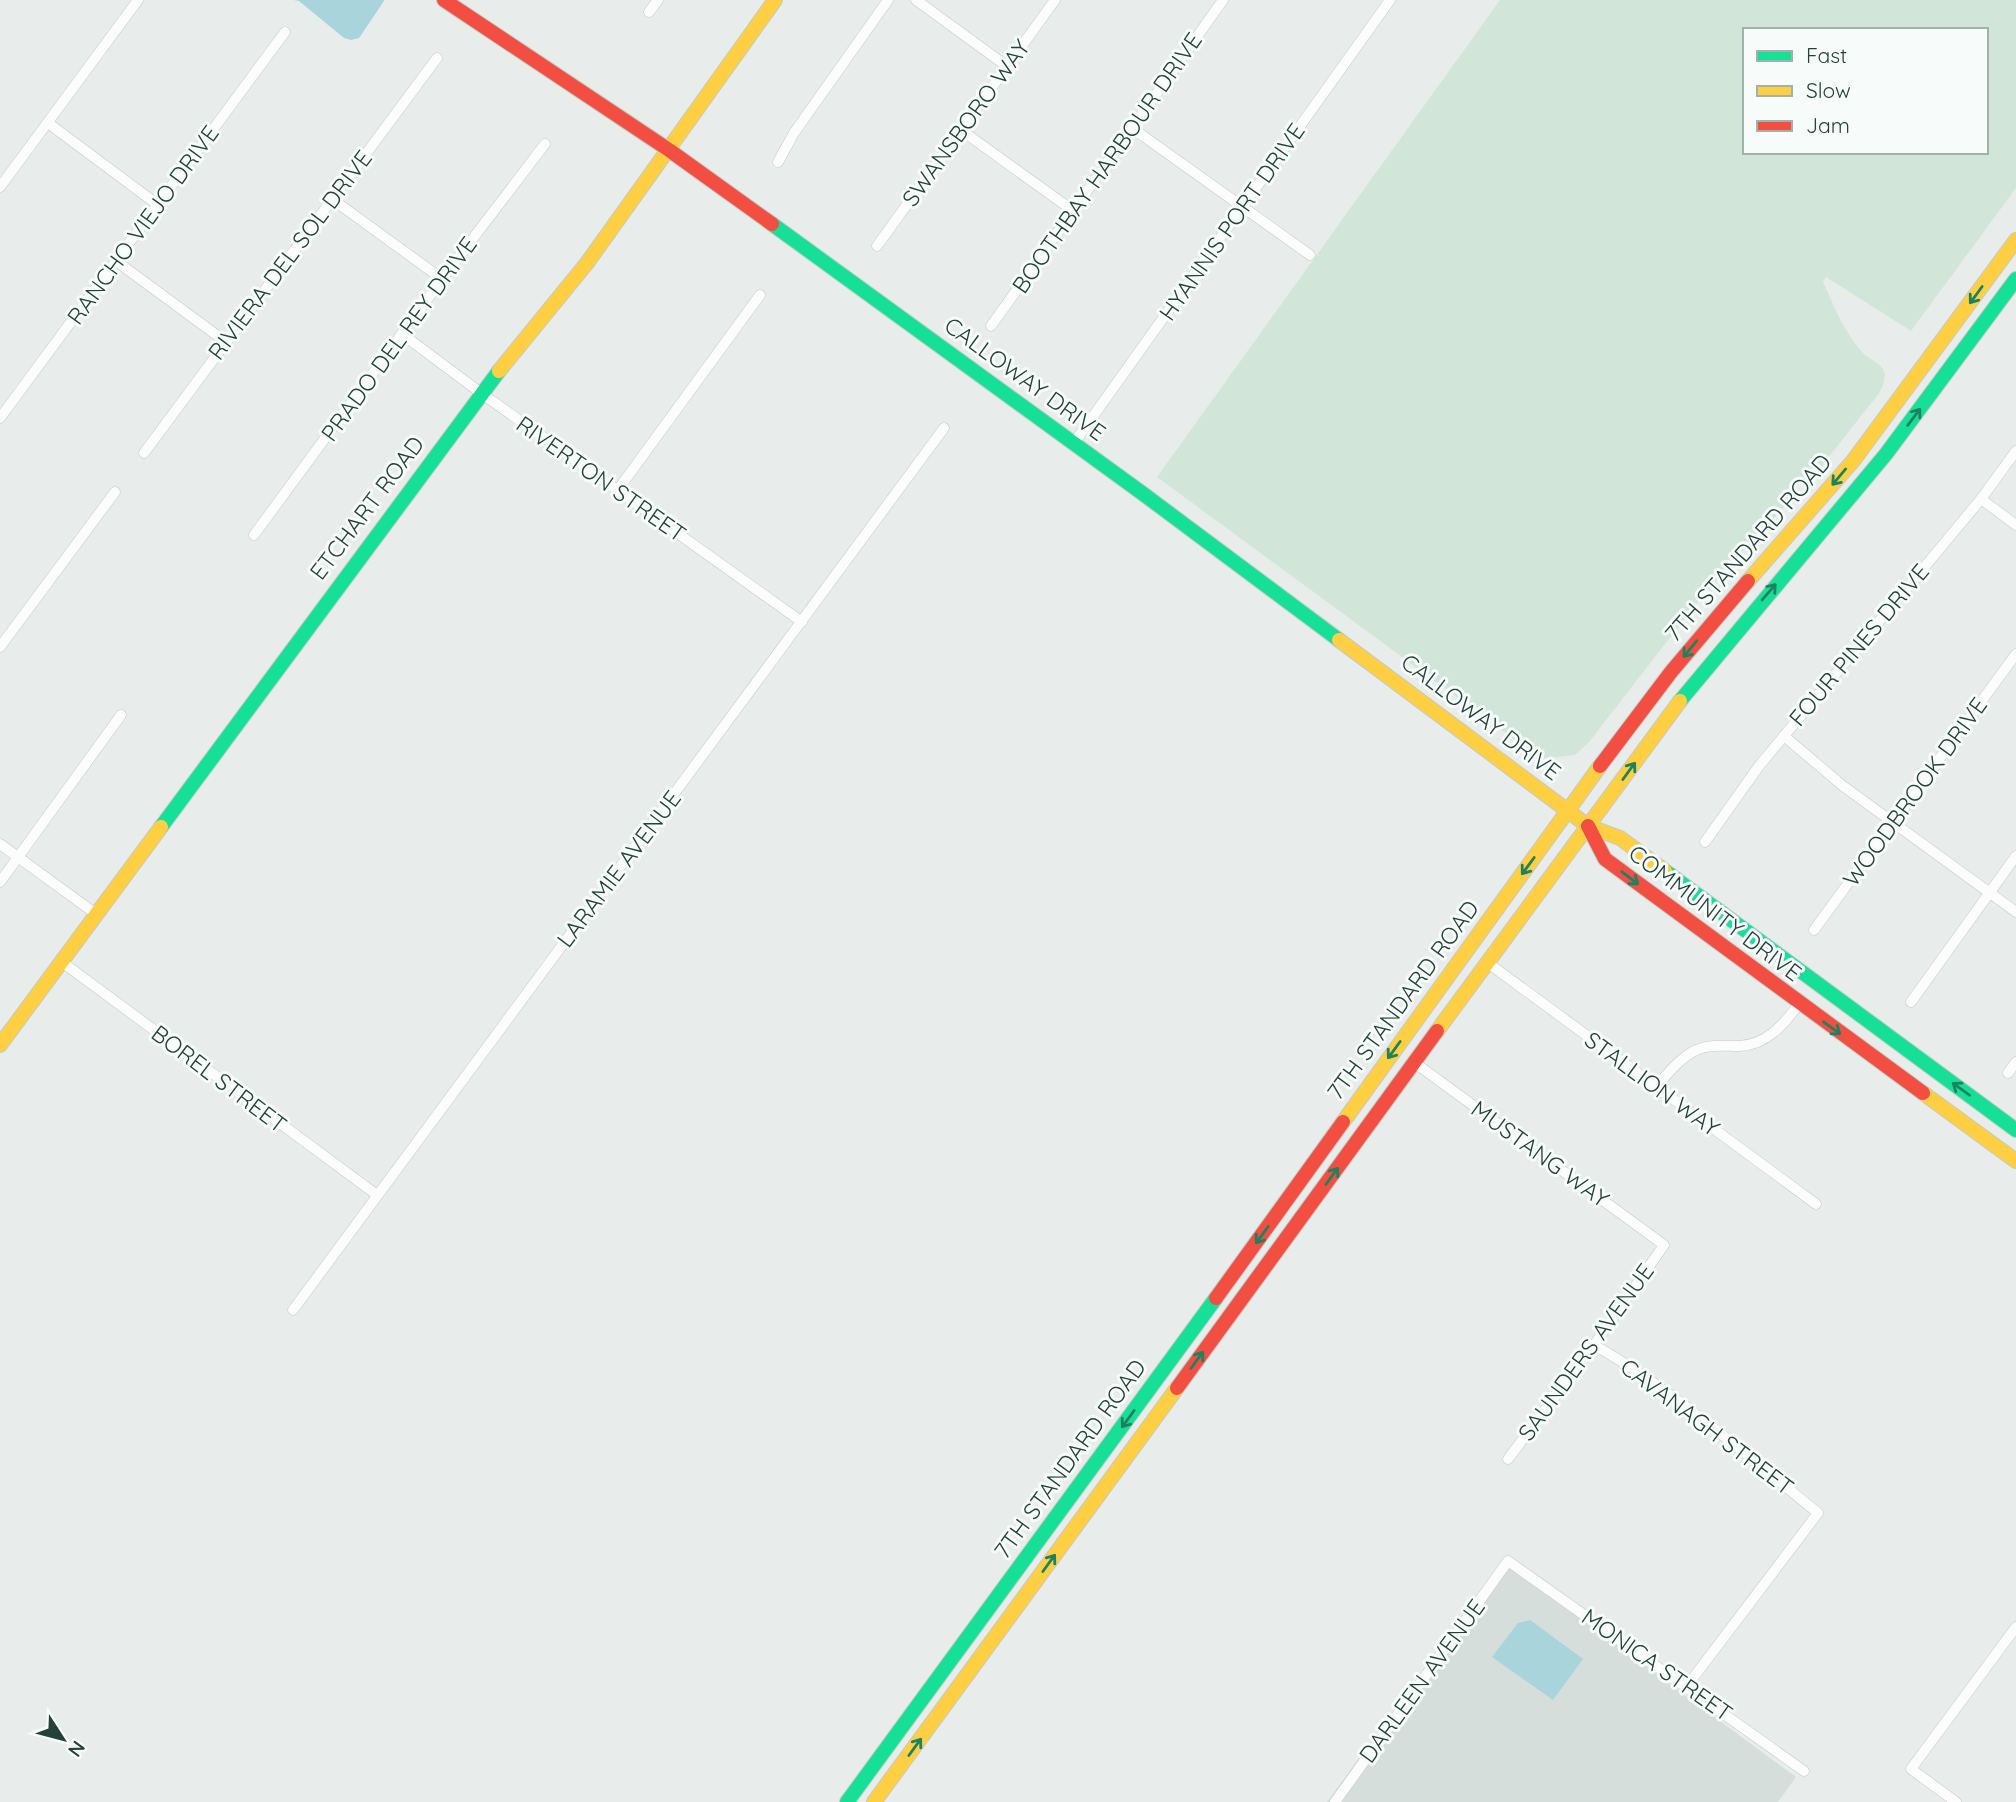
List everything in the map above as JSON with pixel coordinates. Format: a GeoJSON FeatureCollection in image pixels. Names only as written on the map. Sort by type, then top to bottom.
{"type":"FeatureCollection","features":[{"type":"Feature","properties":{"kind":"main road","name":"CALLOWAY DRIVE"},"geometry":{"type":"LineString","coordinates":[[444,0],[668,150],[1074,443],[1588,826]]}},
{"type":"Feature","properties":{"kind":"main road","name":"ETCHART ROAD"},"geometry":{"type":"LineString","coordinates":[[0,1045],[481,393],[587,263],[775,0]]}},
{"type":"Feature","properties":{"kind":"main road","name":"7TH STANDARD ROAD"},"geometry":{"type":"LineString","coordinates":[[847,1802],[1288,1199],[1568,810],[1697,640],[1853,461],[2016,240]]}},
{"type":"Feature","properties":{"kind":"main road","name":"7TH STANDARD ROAD"},"geometry":{"type":"LineString","coordinates":[[874,1802],[1713,659],[1886,454],[2016,279]]}},
{"type":"Feature","properties":{"kind":"main road","name":"COMMUNITY DRIVE"},"geometry":{"type":"LineString","coordinates":[[1588,826],[1605,859],[2016,1161]]}},
{"type":"Feature","properties":{"kind":"main road","name":"COMMUNITY DRIVE"},"geometry":{"type":"LineString","coordinates":[[1588,826],[1620,838],[2016,1130]]}},
{"type":"Feature","properties":{"kind":"street"},"geometry":{"type":"LineString","coordinates":[[0,187],[138,0]]}},
{"type":"Feature","properties":{"kind":"street"},"geometry":{"type":"LineString","coordinates":[[649,12],[658,0]]}},
{"type":"Feature","properties":{"kind":"street"},"geometry":{"type":"LineString","coordinates":[[778,162],[794,133],[888,0]]}},
{"type":"Feature","properties":{"kind":"street"},"geometry":{"type":"LineString","coordinates":[[916,0],[1008,66]]}},
{"type":"Feature","properties":{"kind":"street","name":"SWANSBORO WAY"},"geometry":{"type":"LineString","coordinates":[[877,246],[1055,0]]}},
{"type":"Feature","properties":{"kind":"street","name":"BOOTHBAY HARBOUR DRIVE"},"geometry":{"type":"LineString","coordinates":[[991,326],[1223,0]]}},
{"type":"Feature","properties":{"kind":"street","name":"HYANNIS PORT DRIVE"},"geometry":{"type":"LineString","coordinates":[[1074,443],[1390,0]]}},
{"type":"Feature","properties":{"kind":"street","name":"RANCHO VIEJO DRIVE"},"geometry":{"type":"LineString","coordinates":[[0,418],[285,32]]}},
{"type":"Feature","properties":{"kind":"street","name":"RIVIERA DEL SOL DRIVE"},"geometry":{"type":"LineString","coordinates":[[144,453],[437,58]]}},
{"type":"Feature","properties":{"kind":"street"},"geometry":{"type":"LineString","coordinates":[[48,123],[158,205]]}},
{"type":"Feature","properties":{"kind":"street"},"geometry":{"type":"LineString","coordinates":[[1132,128],[1310,254]]}},
{"type":"Feature","properties":{"kind":"street"},"geometry":{"type":"LineString","coordinates":[[961,131],[1072,210]]}},
{"type":"Feature","properties":{"kind":"street","name":"PRADO DEL REY DRIVE"},"geometry":{"type":"LineString","coordinates":[[254,535],[545,144]]}},
{"type":"Feature","properties":{"kind":"street"},"geometry":{"type":"LineString","coordinates":[[332,199],[442,279]]}},
{"type":"Feature","properties":{"kind":"street"},"geometry":{"type":"LineString","coordinates":[[116,261],[226,342]]}},
{"type":"Feature","properties":{"kind":"street"},"geometry":{"type":"LineString","coordinates":[[617,491],[760,295]]}},
{"type":"Feature","properties":{"kind":"street","name":"RIVERTON STREET"},"geometry":{"type":"LineString","coordinates":[[402,334],[802,622]]}},
{"type":"Feature","properties":{"kind":"street","name":"LARAMIE AVENUE"},"geometry":{"type":"LineString","coordinates":[[293,1310],[944,428]]}},
{"type":"Feature","properties":{"kind":"street","name":"FOUR PINES DRIVE"},"geometry":{"type":"LineString","coordinates":[[1705,842],[1759,766],[1981,499],[2016,451]]}},
{"type":"Feature","properties":{"kind":"street"},"geometry":{"type":"LineString","coordinates":[[0,647],[115,492]]}},
{"type":"Feature","properties":{"kind":"street"},"geometry":{"type":"LineString","coordinates":[[1981,499],[2016,524]]}},
{"type":"Feature","properties":{"kind":"street","name":"WOODBROOK DRIVE"},"geometry":{"type":"LineString","coordinates":[[1814,930],[2016,654]]}},
{"type":"Feature","properties":{"kind":"street"},"geometry":{"type":"LineString","coordinates":[[0,882],[121,715]]}},
{"type":"Feature","properties":{"kind":"street"},"geometry":{"type":"LineString","coordinates":[[1784,736],[1843,786],[2016,912]]}},
{"type":"Feature","properties":{"kind":"street"},"geometry":{"type":"LineString","coordinates":[[0,844],[96,914]]}},
{"type":"Feature","properties":{"kind":"street"},"geometry":{"type":"LineString","coordinates":[[1910,1002],[2016,856]]}},
{"type":"Feature","properties":{"kind":"street","name":"BOREL STREET"},"geometry":{"type":"LineString","coordinates":[[62,962],[377,1195]]}},
{"type":"Feature","properties":{"kind":"street","name":"STALLION WAY"},"geometry":{"type":"LineString","coordinates":[[1488,963],[1816,1205]]}},
{"type":"Feature","properties":{"kind":"street"},"geometry":{"type":"LineString","coordinates":[[1656,1087],[1674,1066],[1696,1051],[1718,1045],[1743,1046],[1774,1034],[1800,1004]]}},
{"type":"Feature","properties":{"kind":"street"},"geometry":{"type":"LineString","coordinates":[[2008,1073],[2016,1062]]}},
{"type":"Feature","properties":{"kind":"street","name":"MUSTANG WAY"},"geometry":{"type":"LineString","coordinates":[[1415,1063],[1664,1245]]}},
{"type":"Feature","properties":{"kind":"street","name":"SAUNDERS AVENUE"},"geometry":{"type":"LineString","coordinates":[[1508,1459],[1594,1345],[1664,1245]]}},
{"type":"Feature","properties":{"kind":"street","name":"CAVANAGH STREET"},"geometry":{"type":"LineString","coordinates":[[1594,1345],[1618,1359],[1705,1423],[1818,1513],[1687,1686]]}},
{"type":"Feature","properties":{"kind":"street","name":"MONICA STREET"},"geometry":{"type":"LineString","coordinates":[[1508,1561],[1804,1771]]}},
{"type":"Feature","properties":{"kind":"street","name":"DARLEEN AVENUE"},"geometry":{"type":"LineString","coordinates":[[1335,1802],[1508,1561]]}},
{"type":"Feature","properties":{"kind":"street"},"geometry":{"type":"LineString","coordinates":[[1956,1802],[1911,1769],[2016,1627]]}},
{"type":"Feature","properties":{"kind":"shaded area"},"geometry":{"type":"Polygon","coordinates":[[[1503,1561],[1796,1777],[1778,1802],[1327,1802],[1503,1561]]]}},
{"type":"Feature","properties":{"kind":"green space"},"geometry":{"type":"Polygon","coordinates":[[[1500,0],[2016,0],[2016,188],[1911,331],[1826,277],[1823,282],[1845,328],[1863,353],[1884,371],[1880,392],[1813,477],[1807,475],[1795,488],[1798,493],[1700,599],[1589,742],[1575,755],[1541,759],[1157,477],[1500,0]]]}},
{"type":"Feature","properties":{"kind":"water"},"geometry":{"type":"Polygon","coordinates":[[[294,0],[384,1],[359,38],[351,40],[344,38],[299,1],[294,0]]]}},
{"type":"Feature","properties":{"kind":"water"},"geometry":{"type":"Polygon","coordinates":[[[1530,1620],[1583,1659],[1553,1700],[1492,1657],[1518,1623],[1530,1620]]]}},
{"type":"Feature","properties":{"kind":"traffic: fast"},"geometry":{"type":"LineString","coordinates":[[772,224],[1339,640]]}},
{"type":"Feature","properties":{"kind":"traffic: fast"},"geometry":{"type":"LineString","coordinates":[[1680,701],[1886,454],[2016,279]]}},
{"type":"Feature","properties":{"kind":"traffic: fast"},"geometry":{"type":"LineString","coordinates":[[161,827],[499,371]]}},
{"type":"Feature","properties":{"kind":"traffic: fast"},"geometry":{"type":"LineString","coordinates":[[1665,871],[2016,1130]]}},
{"type":"Feature","properties":{"kind":"traffic: fast"},"geometry":{"type":"LineString","coordinates":[[847,1802],[1216,1298]]}},
{"type":"Feature","properties":{"kind":"traffic: slow"},"geometry":{"type":"LineString","coordinates":[[499,371],[587,263],[775,0]]}},
{"type":"Feature","properties":{"kind":"traffic: slow"},"geometry":{"type":"LineString","coordinates":[[1748,581],[1853,461],[2016,240]]}},
{"type":"Feature","properties":{"kind":"traffic: slow"},"geometry":{"type":"LineString","coordinates":[[1339,640],[1588,826],[1620,838],[1665,871]]}},
{"type":"Feature","properties":{"kind":"traffic: slow"},"geometry":{"type":"LineString","coordinates":[[1437,1031],[1680,701]]}},
{"type":"Feature","properties":{"kind":"traffic: slow"},"geometry":{"type":"LineString","coordinates":[[1343,1122],[1600,766]]}},
{"type":"Feature","properties":{"kind":"traffic: slow"},"geometry":{"type":"LineString","coordinates":[[0,1045],[161,827]]}},
{"type":"Feature","properties":{"kind":"traffic: slow"},"geometry":{"type":"LineString","coordinates":[[1923,1093],[2016,1161]]}},
{"type":"Feature","properties":{"kind":"traffic: slow"},"geometry":{"type":"LineString","coordinates":[[874,1802],[1177,1388]]}},
{"type":"Feature","properties":{"kind":"traffic: jam"},"geometry":{"type":"LineString","coordinates":[[444,0],[669,150],[772,224]]}},
{"type":"Feature","properties":{"kind":"traffic: jam"},"geometry":{"type":"LineString","coordinates":[[1600,766],[1671,672],[1748,581]]}},
{"type":"Feature","properties":{"kind":"traffic: jam"},"geometry":{"type":"LineString","coordinates":[[1588,826],[1605,859],[1923,1093]]}},
{"type":"Feature","properties":{"kind":"traffic: jam"},"geometry":{"type":"LineString","coordinates":[[1177,1388],[1437,1031]]}},
{"type":"Feature","properties":{"kind":"traffic: jam"},"geometry":{"type":"LineString","coordinates":[[1216,1298],[1343,1122]]}}]}
